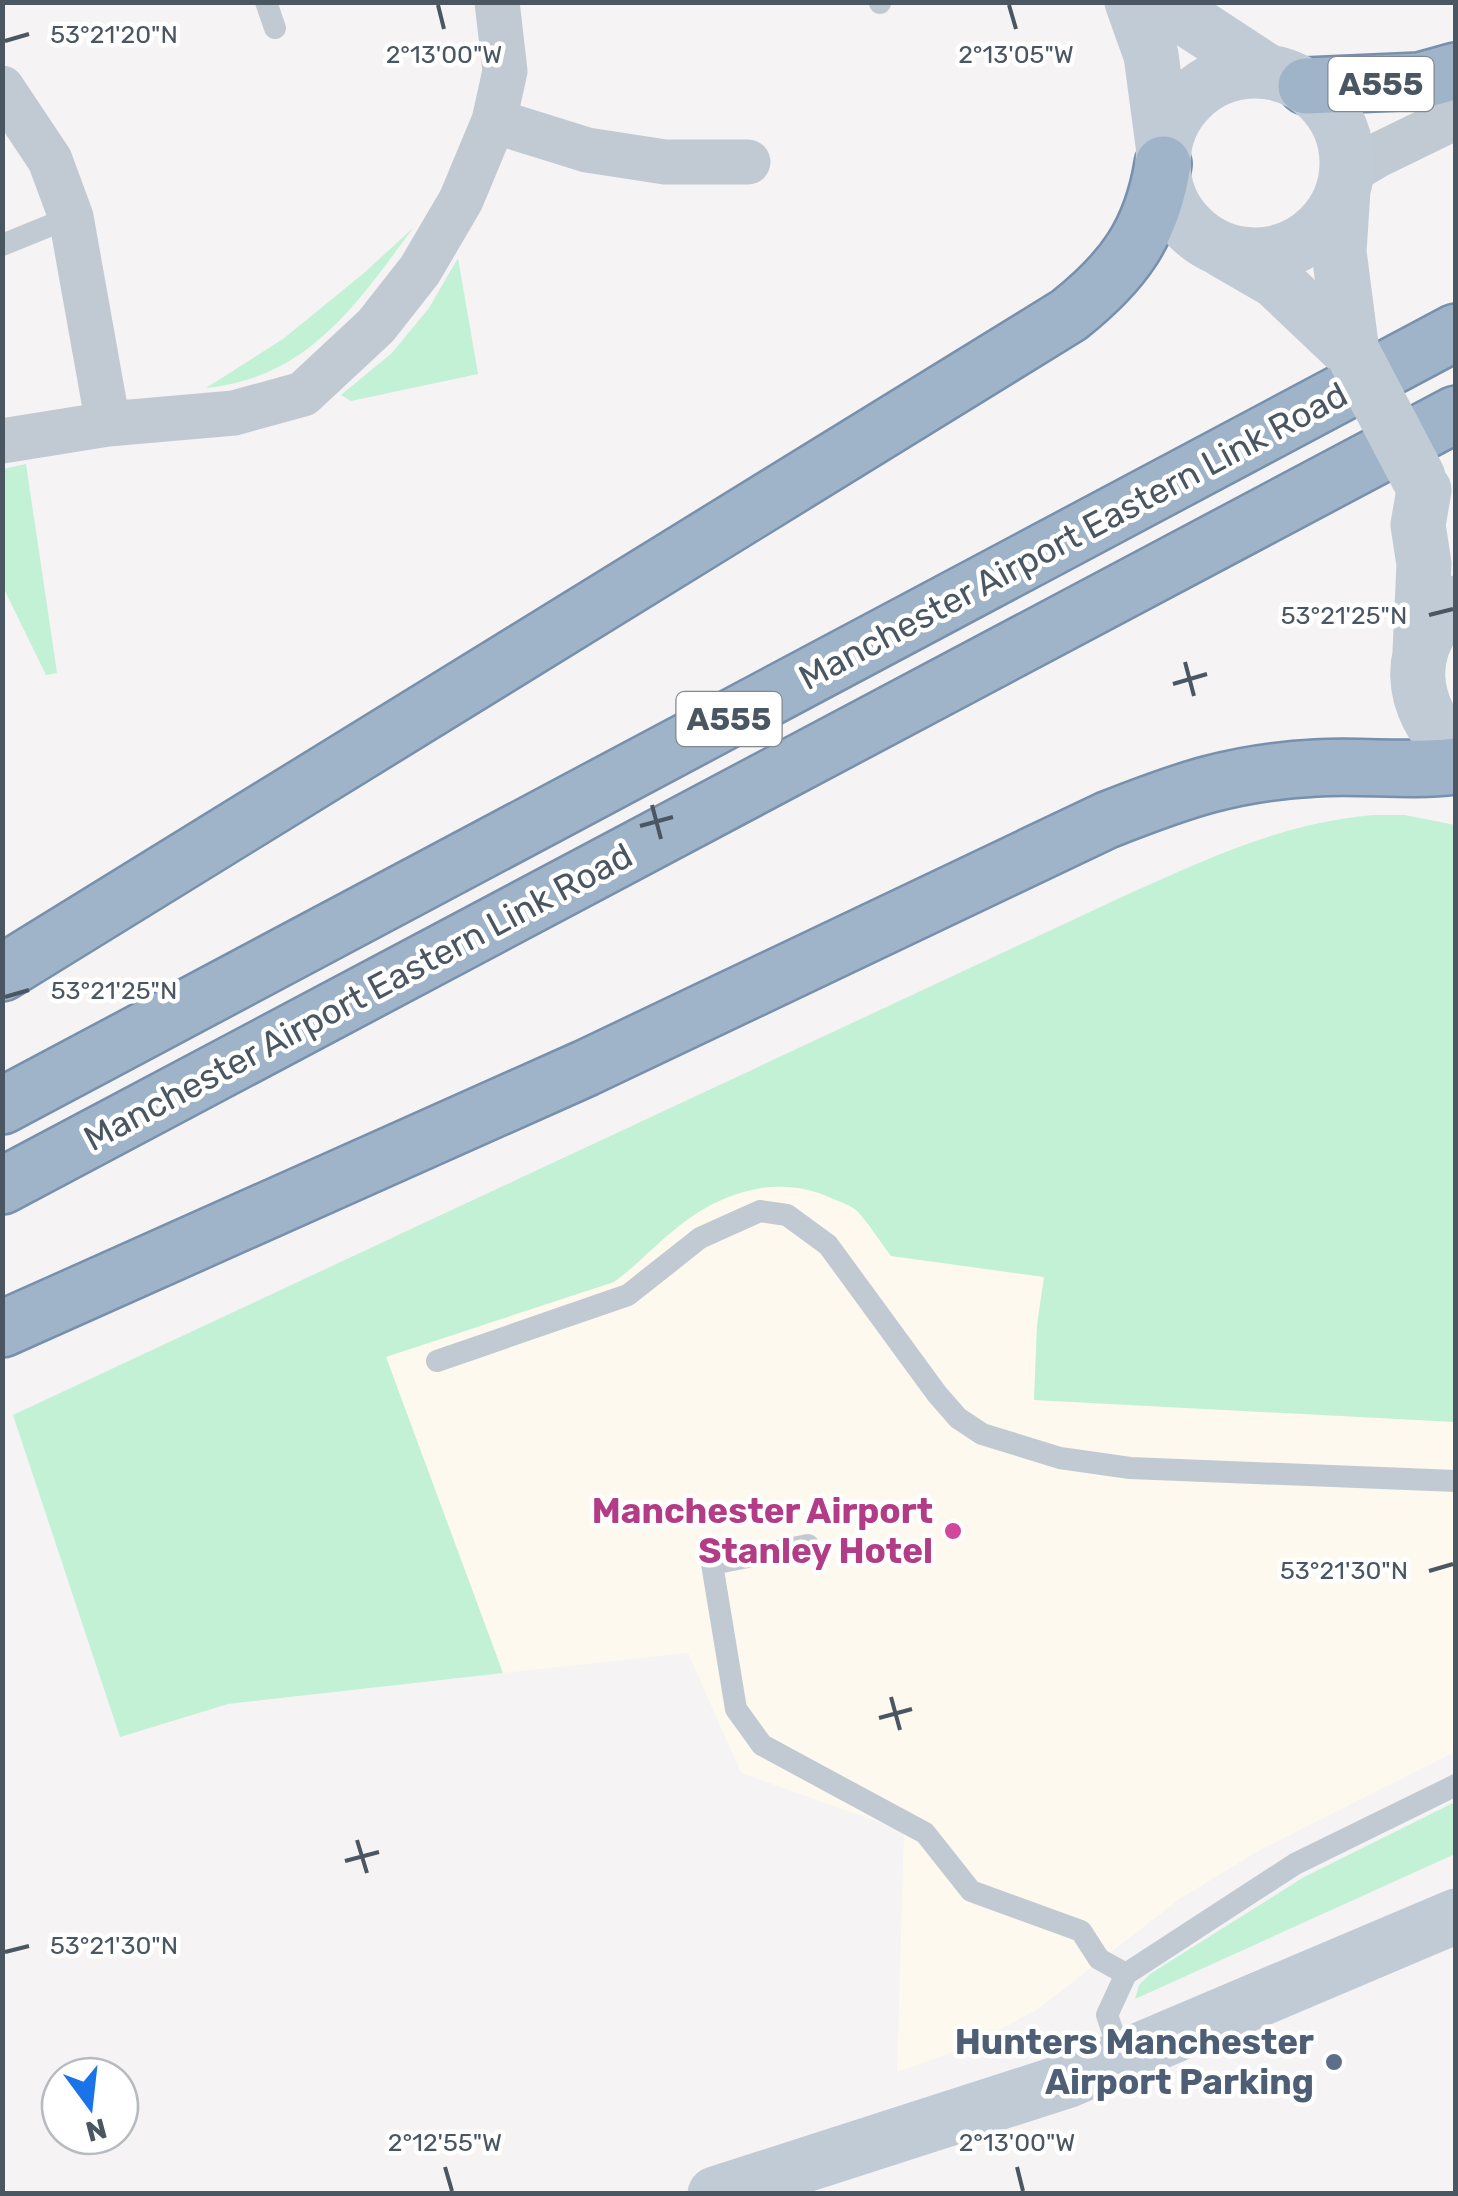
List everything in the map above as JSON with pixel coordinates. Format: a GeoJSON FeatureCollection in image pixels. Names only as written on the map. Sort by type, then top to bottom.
{"type":"FeatureCollection","features":[{"type":"Feature","properties":{"kind":"highway","name":"A555"},"geometry":{"type":"LineString","coordinates":[[1287,79],[1420,81],[1456,71]]}},
{"type":"Feature","properties":{"kind":"highway"},"geometry":{"type":"LineString","coordinates":[[2,972],[1069,316],[1119,270],[1136,246],[1158,197],[1163,158]]}},
{"type":"Feature","properties":{"kind":"highway","name":"Manchester Airport Eastern Link Road"},"geometry":{"type":"LineString","coordinates":[[2,1106],[1456,332]]}},
{"type":"Feature","properties":{"kind":"highway","name":"Manchester Airport Eastern Link Road"},"geometry":{"type":"LineString","coordinates":[[2,1186],[1456,414]]}},
{"type":"Feature","properties":{"kind":"highway"},"geometry":{"type":"LineString","coordinates":[[2,1330],[586,1068],[1107,820],[1166,797],[1204,783],[1282,770],[1417,771],[1456,766]]}},
{"type":"Feature","properties":{"kind":"main road"},"geometry":{"type":"LineString","coordinates":[[1132,2],[1151,55],[1168,194],[1178,214],[1196,234],[1276,281],[1353,354],[1432,495],[1418,525],[1424,564],[1417,674],[1420,702],[1433,728],[1456,751]]}},
{"type":"Feature","properties":{"kind":"main road"},"geometry":{"type":"LineString","coordinates":[[1161,2],[1330,109],[1341,128],[1347,151],[1339,252],[1353,354]]}},
{"type":"Feature","properties":{"kind":"main road"},"geometry":{"type":"LineString","coordinates":[[1163,158],[1177,114],[1210,83],[1233,74],[1287,79]]}},
{"type":"Feature","properties":{"kind":"main road"},"geometry":{"type":"LineString","coordinates":[[1222,249],[1269,254],[1293,247],[1314,234],[1330,216],[1345,182]]}},
{"type":"Feature","properties":{"kind":"main road"},"geometry":{"type":"LineString","coordinates":[[1420,654],[1429,631],[1443,612],[1456,603]]}},
{"type":"Feature","properties":{"kind":"main road"},"geometry":{"type":"LineString","coordinates":[[715,2194],[1069,2080],[1456,1916]]}},
{"type":"Feature","properties":{"kind":"street"},"geometry":{"type":"LineString","coordinates":[[2,442],[108,424],[234,413],[303,394],[376,326],[420,270],[461,200],[494,122],[505,71],[498,2]]}},
{"type":"Feature","properties":{"kind":"street"},"geometry":{"type":"LineString","coordinates":[[2,88],[50,160],[71,217],[108,424]]}},
{"type":"Feature","properties":{"kind":"street"},"geometry":{"type":"LineString","coordinates":[[1345,182],[1378,155],[1456,117]]}},
{"type":"Feature","properties":{"kind":"street"},"geometry":{"type":"LineString","coordinates":[[494,122],[587,150],[665,162],[748,162]]}},
{"type":"Feature","properties":{"kind":"lane"},"geometry":{"type":"LineString","coordinates":[[266,2],[275,28]]}},
{"type":"Feature","properties":{"kind":"lane"},"geometry":{"type":"LineString","coordinates":[[2,245],[71,217]]}},
{"type":"Feature","properties":{"kind":"lane"},"geometry":{"type":"LineString","coordinates":[[437,1362],[628,1295],[700,1238],[760,1212],[787,1216],[828,1245],[937,1394],[958,1418],[982,1434],[1060,1458],[1130,1468],[1456,1481]]}},
{"type":"Feature","properties":{"kind":"lane"},"geometry":{"type":"LineString","coordinates":[[808,1545],[712,1564],[736,1710],[762,1745],[926,1832],[970,1891],[1081,1931],[1099,1959],[1126,1974]]}},
{"type":"Feature","properties":{"kind":"lane"},"geometry":{"type":"LineString","coordinates":[[1122,2057],[1107,2014],[1126,1974],[1295,1864],[1456,1785]]}},
{"type":"Feature","properties":{"kind":"shaded area","name":"Manchester Airport Stanley Hotel"},"geometry":{"type":"Polygon","coordinates":[[[1047,934],[1053,1215],[1037,1325],[1034,1400],[1455,1422],[1455,1752],[1260,1850],[1178,1900],[1038,2009],[970,2046],[897,2072],[904,1831],[741,1773],[688,1653],[503,1673],[386,1357],[1047,934]]]}},
{"type":"Feature","properties":{"kind":"green space"},"geometry":{"type":"Polygon","coordinates":[[[413,228],[350,309],[302,353],[242,381],[206,388],[283,339],[413,228]]]}},
{"type":"Feature","properties":{"kind":"green space"},"geometry":{"type":"Polygon","coordinates":[[[458,258],[478,374],[351,401],[341,395],[392,353],[429,308],[458,258]]]}},
{"type":"Feature","properties":{"kind":"green space"},"geometry":{"type":"Polygon","coordinates":[[[26,464],[57,673],[46,675],[3,587],[3,469],[26,464]]]}},
{"type":"Feature","properties":{"kind":"green space"},"geometry":{"type":"Polygon","coordinates":[[[1373,815],[1405,815],[1455,825],[1455,1422],[1034,1400],[1037,1325],[1044,1277],[891,1256],[858,1212],[845,1204],[810,1190],[789,1187],[747,1191],[727,1197],[690,1218],[614,1282],[386,1357],[503,1673],[228,1704],[120,1737],[13,1415],[1155,882],[1276,834],[1373,815]]]}},
{"type":"Feature","properties":{"kind":"green space"},"geometry":{"type":"Polygon","coordinates":[[[1455,1802],[1455,1854],[1135,1999],[1139,1985],[1150,1974],[1304,1877],[1455,1802]]]}},
{"type":"Feature","properties":{"kind":"place","name":"Manchester Airport Stanley Hotel"},"geometry":{"type":"Point","coordinates":[953,1531]}},
{"type":"Feature","properties":{"kind":"place","name":"Hunters Manchester Airport Parking"},"geometry":{"type":"Point","coordinates":[1334,2062]}}]}
